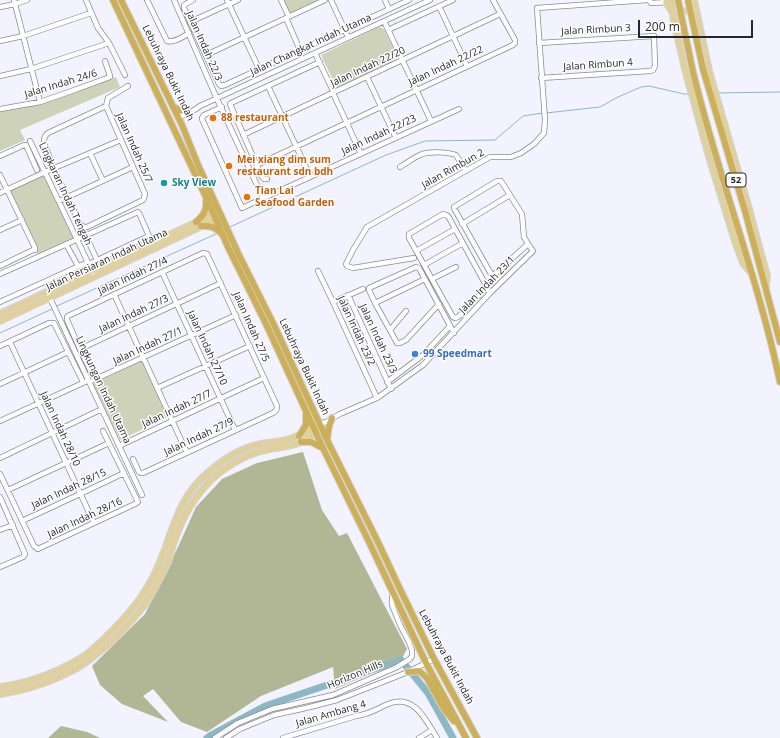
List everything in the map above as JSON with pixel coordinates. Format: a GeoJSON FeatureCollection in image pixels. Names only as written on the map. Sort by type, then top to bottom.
{"type":"FeatureCollection","features":[{"type":"Feature","properties":{"kind":"highway","name":"Lebuhraya Bukit Indah"},"geometry":{"type":"LineString","coordinates":[[113,0],[205,195],[218,215]]}},
{"type":"Feature","properties":{"kind":"highway","name":"Lebuhraya Bukit Indah"},"geometry":{"type":"LineString","coordinates":[[121,0],[182,125],[218,215],[223,236],[426,663],[466,738]]}},
{"type":"Feature","properties":{"kind":"highway","name":"52"},"geometry":{"type":"LineString","coordinates":[[678,0],[700,102],[752,275],[780,382]]}},
{"type":"Feature","properties":{"kind":"highway","name":"52"},"geometry":{"type":"LineString","coordinates":[[688,0],[703,70],[745,211],[780,342]]}},
{"type":"Feature","properties":{"kind":"highway"},"geometry":{"type":"LineString","coordinates":[[173,107],[186,113],[182,125]]}},
{"type":"Feature","properties":{"kind":"highway"},"geometry":{"type":"LineString","coordinates":[[165,111],[177,117],[173,127]]}},
{"type":"Feature","properties":{"kind":"highway"},"geometry":{"type":"LineString","coordinates":[[205,195],[207,205],[206,210],[199,224],[220,226]]}},
{"type":"Feature","properties":{"kind":"highway","name":"Lebuhraya Bukit Indah"},"geometry":{"type":"LineString","coordinates":[[220,226],[230,235],[320,426],[434,659],[478,738]]}},
{"type":"Feature","properties":{"kind":"highway"},"geometry":{"type":"LineString","coordinates":[[306,411],[306,425],[300,439],[311,442],[323,448]]}},
{"type":"Feature","properties":{"kind":"highway"},"geometry":{"type":"LineString","coordinates":[[327,440],[332,418]]}},
{"type":"Feature","properties":{"kind":"highway"},"geometry":{"type":"LineString","coordinates":[[408,672],[419,671],[427,678],[444,709],[461,730]]}},
{"type":"Feature","properties":{"kind":"main road"},"geometry":{"type":"LineString","coordinates":[[683,0],[667,1],[673,14],[686,73],[710,160],[735,241],[743,263],[752,275]]}},
{"type":"Feature","properties":{"kind":"main road"},"geometry":{"type":"LineString","coordinates":[[694,0],[712,83],[767,276],[766,292]]}},
{"type":"Feature","properties":{"kind":"main road"},"geometry":{"type":"LineString","coordinates":[[674,21],[679,14],[686,10],[692,10],[697,15]]}},
{"type":"Feature","properties":{"kind":"main road","name":"Jalan Persiaran Indah Utama"},"geometry":{"type":"LineString","coordinates":[[93,273],[218,215]]}},
{"type":"Feature","properties":{"kind":"main road","name":"Jalan Persiaran Indah Utama"},"geometry":{"type":"LineString","coordinates":[[0,321],[48,295],[152,243],[199,224]]}},
{"type":"Feature","properties":{"kind":"main road","name":"Jalan Persiaran Indah Utama"},"geometry":{"type":"LineString","coordinates":[[0,314],[48,295]]}},
{"type":"Feature","properties":{"kind":"main road"},"geometry":{"type":"LineString","coordinates":[[0,694],[28,688],[54,679],[77,668],[101,651],[131,621],[145,604],[156,586],[168,560],[183,518],[193,501],[212,478],[250,454],[291,445],[320,426]]}},
{"type":"Feature","properties":{"kind":"main road"},"geometry":{"type":"LineString","coordinates":[[0,688],[50,674],[73,662],[97,646],[127,617],[150,583],[162,557],[177,515],[187,497],[199,482],[216,466],[225,459],[248,447],[263,443],[300,439]]}},
{"type":"Feature","properties":{"kind":"street"},"geometry":{"type":"LineString","coordinates":[[0,7],[14,2],[28,0]]}},
{"type":"Feature","properties":{"kind":"street"},"geometry":{"type":"LineString","coordinates":[[86,0],[98,28],[109,43],[125,75]]}},
{"type":"Feature","properties":{"kind":"street"},"geometry":{"type":"LineString","coordinates":[[148,0],[169,42],[189,34]]}},
{"type":"Feature","properties":{"kind":"street","name":"Jalan Indah 22/3"},"geometry":{"type":"LineString","coordinates":[[174,0],[263,198]]}},
{"type":"Feature","properties":{"kind":"street"},"geometry":{"type":"LineString","coordinates":[[193,0],[184,5],[190,22],[221,86],[409,0]]}},
{"type":"Feature","properties":{"kind":"street"},"geometry":{"type":"LineString","coordinates":[[190,22],[228,2],[238,0]]}},
{"type":"Feature","properties":{"kind":"street"},"geometry":{"type":"LineString","coordinates":[[281,0],[300,50]]}},
{"type":"Feature","properties":{"kind":"street"},"geometry":{"type":"LineString","coordinates":[[206,55],[325,0]]}},
{"type":"Feature","properties":{"kind":"street"},"geometry":{"type":"LineString","coordinates":[[331,0],[348,37]]}},
{"type":"Feature","properties":{"kind":"street"},"geometry":{"type":"LineString","coordinates":[[385,0],[389,9]]}},
{"type":"Feature","properties":{"kind":"street","name":"Jalan Changkat Indah Utama"},"geometry":{"type":"LineString","coordinates":[[177,117],[194,107],[218,99],[430,0]]}},
{"type":"Feature","properties":{"kind":"street"},"geometry":{"type":"LineString","coordinates":[[388,30],[453,0]]}},
{"type":"Feature","properties":{"kind":"street"},"geometry":{"type":"LineString","coordinates":[[492,0],[500,14]]}},
{"type":"Feature","properties":{"kind":"street"},"geometry":{"type":"LineString","coordinates":[[648,0],[651,3],[667,1]]}},
{"type":"Feature","properties":{"kind":"street","name":"Jalan Rimbun 2"},"geometry":{"type":"LineString","coordinates":[[414,258],[353,268],[346,264],[367,227],[490,158],[511,157],[521,153],[534,144],[544,132],[545,120],[536,8],[648,0]]}},
{"type":"Feature","properties":{"kind":"street"},"geometry":{"type":"LineString","coordinates":[[14,2],[40,102]]}},
{"type":"Feature","properties":{"kind":"street"},"geometry":{"type":"LineString","coordinates":[[228,2],[259,69]]}},
{"type":"Feature","properties":{"kind":"street"},"geometry":{"type":"LineString","coordinates":[[439,6],[467,66]]}},
{"type":"Feature","properties":{"kind":"street"},"geometry":{"type":"LineString","coordinates":[[0,41],[23,36],[92,13]]}},
{"type":"Feature","properties":{"kind":"street","name":"Jalan Indah 22/20"},"geometry":{"type":"LineString","coordinates":[[243,135],[500,14]]}},
{"type":"Feature","properties":{"kind":"street","name":"Jalan Indah 22/22"},"geometry":{"type":"LineString","coordinates":[[257,165],[513,45],[515,40],[500,14]]}},
{"type":"Feature","properties":{"kind":"street"},"geometry":{"type":"LineString","coordinates":[[384,21],[431,121]]}},
{"type":"Feature","properties":{"kind":"street","name":"Jalan Rimbun 3"},"geometry":{"type":"LineString","coordinates":[[539,43],[654,36],[654,68]]}},
{"type":"Feature","properties":{"kind":"street"},"geometry":{"type":"LineString","coordinates":[[0,76],[32,69],[109,43]]}},
{"type":"Feature","properties":{"kind":"street"},"geometry":{"type":"LineString","coordinates":[[315,53],[361,154]]}},
{"type":"Feature","properties":{"kind":"street","name":"Jalan Indah 24/6"},"geometry":{"type":"LineString","coordinates":[[0,109],[40,102],[110,78],[105,61]]}},
{"type":"Feature","properties":{"kind":"street"},"geometry":{"type":"LineString","coordinates":[[267,178],[264,179],[262,177],[230,104],[320,62]]}},
{"type":"Feature","properties":{"kind":"street","name":"Jalan Rimbun 4"},"geometry":{"type":"LineString","coordinates":[[541,78],[650,71],[654,68]]}},
{"type":"Feature","properties":{"kind":"street"},"geometry":{"type":"LineString","coordinates":[[367,77],[396,138]]}},
{"type":"Feature","properties":{"kind":"street"},"geometry":{"type":"LineString","coordinates":[[67,197],[44,143],[44,137],[106,106],[108,98],[128,86]]}},
{"type":"Feature","properties":{"kind":"street"},"geometry":{"type":"LineString","coordinates":[[268,86],[310,176]]}},
{"type":"Feature","properties":{"kind":"street","name":"Jalan Indah 25/7"},"geometry":{"type":"LineString","coordinates":[[67,197],[81,226],[87,228],[143,200],[144,198],[145,194],[106,106]]}},
{"type":"Feature","properties":{"kind":"street","name":"Jalan Indah 22/23"},"geometry":{"type":"LineString","coordinates":[[222,107],[204,115],[202,118],[242,208],[459,109]]}},
{"type":"Feature","properties":{"kind":"street"},"geometry":{"type":"LineString","coordinates":[[0,193],[54,168],[121,140]]}},
{"type":"Feature","properties":{"kind":"street","name":"Lingkaran Indah Tengah"},"geometry":{"type":"LineString","coordinates":[[30,141],[93,273]]}},
{"type":"Feature","properties":{"kind":"street"},"geometry":{"type":"LineString","coordinates":[[0,156],[26,145],[37,170]]}},
{"type":"Feature","properties":{"kind":"street"},"geometry":{"type":"LineString","coordinates":[[90,153],[102,181]]}},
{"type":"Feature","properties":{"kind":"street"},"geometry":{"type":"LineString","coordinates":[[400,167],[421,154],[450,153],[456,155],[466,171]]}},
{"type":"Feature","properties":{"kind":"street"},"geometry":{"type":"LineString","coordinates":[[59,201],[133,167]]}},
{"type":"Feature","properties":{"kind":"street"},"geometry":{"type":"LineString","coordinates":[[0,175],[35,248],[35,250],[0,266]]}},
{"type":"Feature","properties":{"kind":"street"},"geometry":{"type":"LineString","coordinates":[[499,181],[503,183],[510,195],[522,214],[524,237],[528,244],[496,273],[491,274],[454,209],[455,206],[499,181]]}},
{"type":"Feature","properties":{"kind":"street"},"geometry":{"type":"LineString","coordinates":[[462,224],[510,195]]}},
{"type":"Feature","properties":{"kind":"street"},"geometry":{"type":"LineString","coordinates":[[0,274],[138,212],[152,243]]}},
{"type":"Feature","properties":{"kind":"street"},"geometry":{"type":"LineString","coordinates":[[487,287],[458,317],[454,318],[408,236],[411,232],[445,214],[448,216],[463,243],[487,287],[490,293]]}},
{"type":"Feature","properties":{"kind":"street"},"geometry":{"type":"LineString","coordinates":[[0,230],[22,220]]}},
{"type":"Feature","properties":{"kind":"street"},"geometry":{"type":"LineString","coordinates":[[416,251],[455,229]]}},
{"type":"Feature","properties":{"kind":"street"},"geometry":{"type":"LineString","coordinates":[[86,236],[97,260]]}},
{"type":"Feature","properties":{"kind":"street"},"geometry":{"type":"LineString","coordinates":[[0,302],[78,266],[97,260],[149,236]]}},
{"type":"Feature","properties":{"kind":"street"},"geometry":{"type":"LineString","coordinates":[[424,265],[463,243]]}},
{"type":"Feature","properties":{"kind":"street"},"geometry":{"type":"LineString","coordinates":[[66,244],[78,266]]}},
{"type":"Feature","properties":{"kind":"street","name":"Jalan Indah 23/1"},"geometry":{"type":"LineString","coordinates":[[320,426],[332,418],[377,398],[423,365],[490,293],[533,251],[528,244]]}},
{"type":"Feature","properties":{"kind":"street","name":"Jalan Indah 27/4"},"geometry":{"type":"LineString","coordinates":[[80,349],[66,320],[67,318],[162,272],[204,253],[207,254]]}},
{"type":"Feature","properties":{"kind":"street","name":"Jalan Indah 27/5"},"geometry":{"type":"LineString","coordinates":[[207,254],[236,315],[277,409]]}},
{"type":"Feature","properties":{"kind":"street"},"geometry":{"type":"LineString","coordinates":[[439,304],[406,340],[397,343],[375,303],[369,288],[416,267],[419,268],[439,304],[454,333]]}},
{"type":"Feature","properties":{"kind":"street"},"geometry":{"type":"LineString","coordinates":[[432,279],[456,267]]}},
{"type":"Feature","properties":{"kind":"street","name":"Jalan Indah 23/2"},"geometry":{"type":"LineString","coordinates":[[318,271],[377,398]]}},
{"type":"Feature","properties":{"kind":"street","name":"Jalan Indah 27/10"},"geometry":{"type":"LineString","coordinates":[[162,272],[236,430]]}},
{"type":"Feature","properties":{"kind":"street"},"geometry":{"type":"LineString","coordinates":[[375,303],[425,279]]}},
{"type":"Feature","properties":{"kind":"street","name":"Jalan Indah 27/3"},"geometry":{"type":"LineString","coordinates":[[80,349],[221,283]]}},
{"type":"Feature","properties":{"kind":"street"},"geometry":{"type":"LineString","coordinates":[[333,302],[363,289]]}},
{"type":"Feature","properties":{"kind":"street"},"geometry":{"type":"LineString","coordinates":[[114,294],[187,453]]}},
{"type":"Feature","properties":{"kind":"street","name":"Lingkungan Indah Utama"},"geometry":{"type":"LineString","coordinates":[[48,295],[142,495]]}},
{"type":"Feature","properties":{"kind":"street","name":"Jalan Indah 23/3"},"geometry":{"type":"LineString","coordinates":[[348,295],[391,389]]}},
{"type":"Feature","properties":{"kind":"street"},"geometry":{"type":"LineString","coordinates":[[390,330],[406,310]]}},
{"type":"Feature","properties":{"kind":"street","name":"Jalan Indah 27/1"},"geometry":{"type":"LineString","coordinates":[[1,419],[38,404],[83,382],[89,381],[143,358],[236,315]]}},
{"type":"Feature","properties":{"kind":"street"},"geometry":{"type":"LineString","coordinates":[[0,346],[52,323],[55,325],[83,382]]}},
{"type":"Feature","properties":{"kind":"street"},"geometry":{"type":"LineString","coordinates":[[387,382],[423,355],[450,326]]}},
{"type":"Feature","properties":{"kind":"street","name":"Jalan Indah 28/10"},"geometry":{"type":"LineString","coordinates":[[10,342],[94,523]]}},
{"type":"Feature","properties":{"kind":"street"},"geometry":{"type":"LineString","coordinates":[[157,388],[250,346]]}},
{"type":"Feature","properties":{"kind":"street"},"geometry":{"type":"LineString","coordinates":[[80,349],[92,374]]}},
{"type":"Feature","properties":{"kind":"street"},"geometry":{"type":"LineString","coordinates":[[0,384],[68,352]]}},
{"type":"Feature","properties":{"kind":"street","name":"Jalan Indah 27/7"},"geometry":{"type":"LineString","coordinates":[[119,446],[264,378]]}},
{"type":"Feature","properties":{"kind":"street"},"geometry":{"type":"LineString","coordinates":[[0,458],[102,409]]}},
{"type":"Feature","properties":{"kind":"street","name":"Jalan Indah 27/9"},"geometry":{"type":"LineString","coordinates":[[133,459],[139,472],[141,473],[276,412],[277,409]]}},
{"type":"Feature","properties":{"kind":"street"},"geometry":{"type":"LineString","coordinates":[[103,431],[124,473]]}},
{"type":"Feature","properties":{"kind":"street"},"geometry":{"type":"LineString","coordinates":[[8,490],[109,443]]}},
{"type":"Feature","properties":{"kind":"street","name":"Jalan Indah 28/15"},"geometry":{"type":"LineString","coordinates":[[22,520],[124,473]]}},
{"type":"Feature","properties":{"kind":"street","name":"Jalan Indah 28/16"},"geometry":{"type":"LineString","coordinates":[[22,520],[34,546],[38,549],[138,502],[124,473]]}},
{"type":"Feature","properties":{"kind":"street"},"geometry":{"type":"LineString","coordinates":[[0,474],[22,520]]}},
{"type":"Feature","properties":{"kind":"street"},"geometry":{"type":"LineString","coordinates":[[0,497],[25,554],[23,557],[0,566]]}},
{"type":"Feature","properties":{"kind":"street"},"geometry":{"type":"LineString","coordinates":[[0,530],[13,525]]}},
{"type":"Feature","properties":{"kind":"street","name":"Horizon Hills"},"geometry":{"type":"LineString","coordinates":[[216,738],[238,723],[272,709],[333,695],[407,662],[412,656],[412,650],[392,605],[392,591]]}},
{"type":"Feature","properties":{"kind":"street","name":"Horizon Hills"},"geometry":{"type":"LineString","coordinates":[[226,738],[240,729],[274,715],[337,700],[408,672],[434,659]]}},
{"type":"Feature","properties":{"kind":"street","name":"Jalan Ambang 4"},"geometry":{"type":"LineString","coordinates":[[282,738],[356,716],[367,715],[396,701],[408,703],[416,708],[424,717],[437,738]]}},
{"type":"Feature","properties":{"kind":"street"},"geometry":{"type":"LineString","coordinates":[[419,738],[432,730]]}},
{"type":"Feature","properties":{"kind":"green space"},"geometry":{"type":"Polygon","coordinates":[[[284,0],[321,0],[290,14],[284,0]]]}},
{"type":"Feature","properties":{"kind":"green space"},"geometry":{"type":"Polygon","coordinates":[[[379,27],[384,29],[397,56],[392,63],[337,88],[321,55],[379,27]]]}},
{"type":"Feature","properties":{"kind":"green space"},"geometry":{"type":"Polygon","coordinates":[[[116,77],[120,87],[20,130],[25,140],[0,151],[0,112],[41,104],[116,77]]]}},
{"type":"Feature","properties":{"kind":"green space"},"geometry":{"type":"Polygon","coordinates":[[[45,172],[77,239],[39,256],[7,190],[45,172]]]}},
{"type":"Feature","properties":{"kind":"green space"},"geometry":{"type":"Polygon","coordinates":[[[142,361],[169,417],[120,440],[93,384],[142,361]]]}},
{"type":"Feature","properties":{"kind":"green space"},"geometry":{"type":"Polygon","coordinates":[[[303,452],[322,510],[339,536],[347,533],[407,649],[401,660],[335,689],[333,667],[261,696],[207,732],[181,722],[153,689],[143,696],[168,722],[122,704],[100,685],[92,666],[145,614],[196,507],[222,479],[257,463],[303,452]]]}},
{"type":"Feature","properties":{"kind":"green space"},"geometry":{"type":"Polygon","coordinates":[[[61,726],[87,732],[100,738],[48,738],[61,726]]]}},
{"type":"Feature","properties":{"kind":"waterway"},"geometry":{"type":"LineString","coordinates":[[546,113],[600,107],[641,87],[649,86],[689,94]]}},
{"type":"Feature","properties":{"kind":"waterway"},"geometry":{"type":"LineString","coordinates":[[718,93],[780,92]]}},
{"type":"Feature","properties":{"kind":"waterway"},"geometry":{"type":"LineString","coordinates":[[230,227],[386,155],[425,141],[495,140],[523,116],[543,113]]}},
{"type":"Feature","properties":{"kind":"waterway"},"geometry":{"type":"LineString","coordinates":[[57,306],[218,233]]}},
{"type":"Feature","properties":{"kind":"waterway"},"geometry":{"type":"LineString","coordinates":[[0,333],[52,309]]}},
{"type":"Feature","properties":{"kind":"waterway"},"geometry":{"type":"LineString","coordinates":[[207,738],[265,706],[401,660],[428,693],[453,738]]}},
{"type":"Feature","properties":{"kind":"place","name":"88 restaurant"},"geometry":{"type":"Point","coordinates":[213,118]}},
{"type":"Feature","properties":{"kind":"place","name":"Mei xiang dim sum restaurant sdn bdh"},"geometry":{"type":"Point","coordinates":[229,166]}},
{"type":"Feature","properties":{"kind":"place","name":"Sky View"},"geometry":{"type":"Point","coordinates":[164,183]}},
{"type":"Feature","properties":{"kind":"place","name":"Tian Lai Seafood Garden"},"geometry":{"type":"Point","coordinates":[247,197]}},
{"type":"Feature","properties":{"kind":"place","name":"99 Speedmart"},"geometry":{"type":"Point","coordinates":[415,354]}}]}
